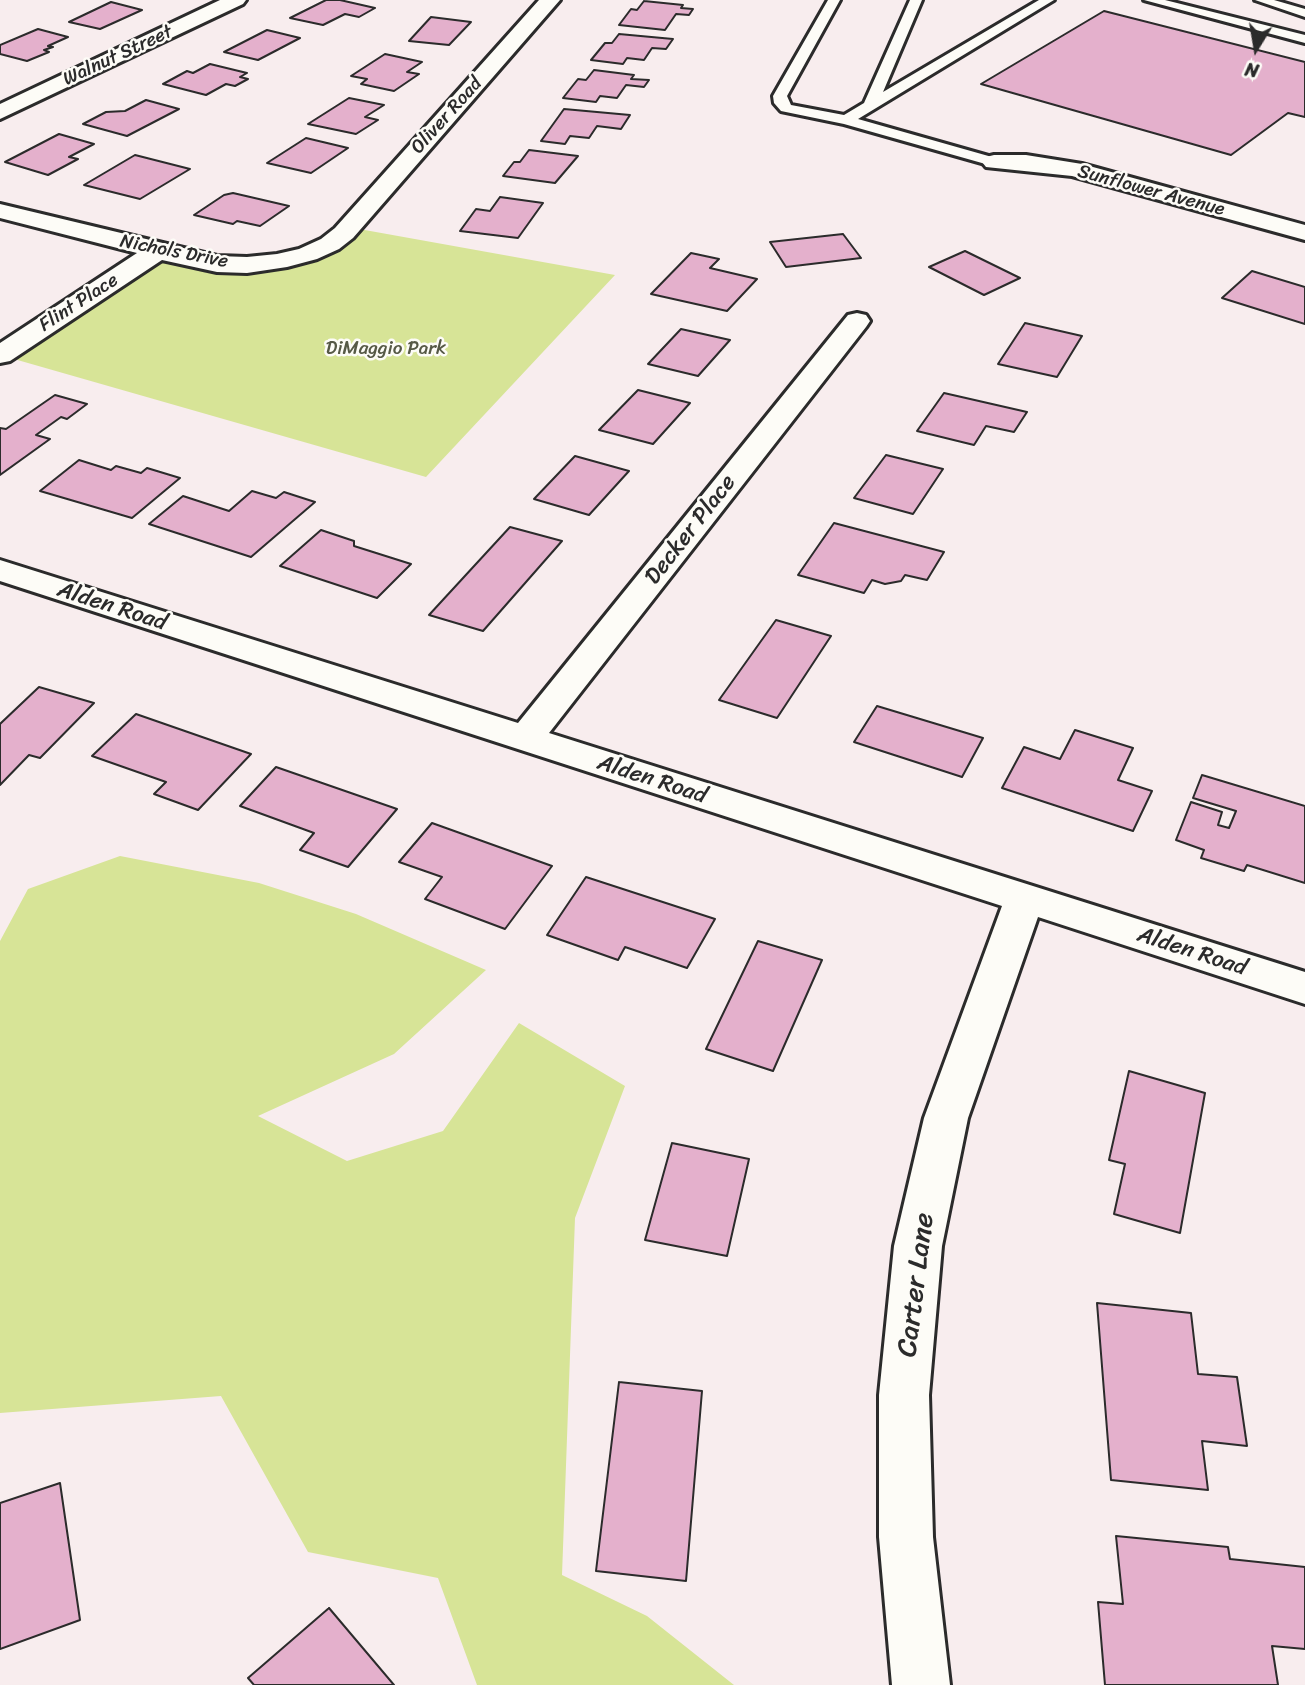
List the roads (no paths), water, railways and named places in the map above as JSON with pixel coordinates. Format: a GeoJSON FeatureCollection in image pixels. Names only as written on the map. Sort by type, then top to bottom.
{"type":"FeatureCollection","features":[{"type":"Feature","properties":{"kind":"street","name":"Walnut Street"},"geometry":{"type":"LineString","coordinates":[[0,112],[236,0]]}},
{"type":"Feature","properties":{"kind":"street","name":"Oliver Road"},"geometry":{"type":"LineString","coordinates":[[344,233],[550,0]]}},
{"type":"Feature","properties":{"kind":"street","name":"Sunflower Avenue"},"geometry":{"type":"LineString","coordinates":[[994,163],[1026,162],[1074,169],[1305,233]]}},
{"type":"Feature","properties":{"kind":"street","name":"Nichols Drive"},"geometry":{"type":"LineString","coordinates":[[0,211],[218,264],[278,262],[308,254],[330,244],[344,233]]}},
{"type":"Feature","properties":{"kind":"street","name":"Flint Place"},"geometry":{"type":"LineString","coordinates":[[0,355],[158,251]]}},
{"type":"Feature","properties":{"kind":"street","name":"Decker Place"},"geometry":{"type":"LineString","coordinates":[[524,740],[857,321]]}},
{"type":"Feature","properties":{"kind":"street","name":"Alden Road"},"geometry":{"type":"LineString","coordinates":[[15,575],[1305,988]]}},
{"type":"Feature","properties":{"kind":"street"},"geometry":{"type":"LineString","coordinates":[[0,602],[15,575]]}},
{"type":"Feature","properties":{"kind":"street","name":"Carter Lane"},"geometry":{"type":"LineString","coordinates":[[921,1685],[906,1537],[904,1395],[918,1246],[946,1118],[1024,899]]}},
{"type":"Feature","properties":{"kind":"lane"},"geometry":{"type":"LineString","coordinates":[[834,0],[780,96],[781,103],[786,108],[846,120],[994,163]]}},
{"type":"Feature","properties":{"kind":"lane"},"geometry":{"type":"LineString","coordinates":[[870,106],[916,0]]}},
{"type":"Feature","properties":{"kind":"lane"},"geometry":{"type":"LineString","coordinates":[[846,120],[1048,0]]}},
{"type":"Feature","properties":{"kind":"lane"},"geometry":{"type":"LineString","coordinates":[[1150,0],[1305,38]]}},
{"type":"Feature","properties":{"kind":"lane"},"geometry":{"type":"LineString","coordinates":[[1261,0],[1305,13]]}},
{"type":"Feature","properties":{"kind":"lane"},"geometry":{"type":"LineString","coordinates":[[1267,0],[1305,7]]}},
{"type":"Feature","properties":{"kind":"park label","name":"DiMaggio Park"},"geometry":{"type":"Point","coordinates":[386,349]}}]}
